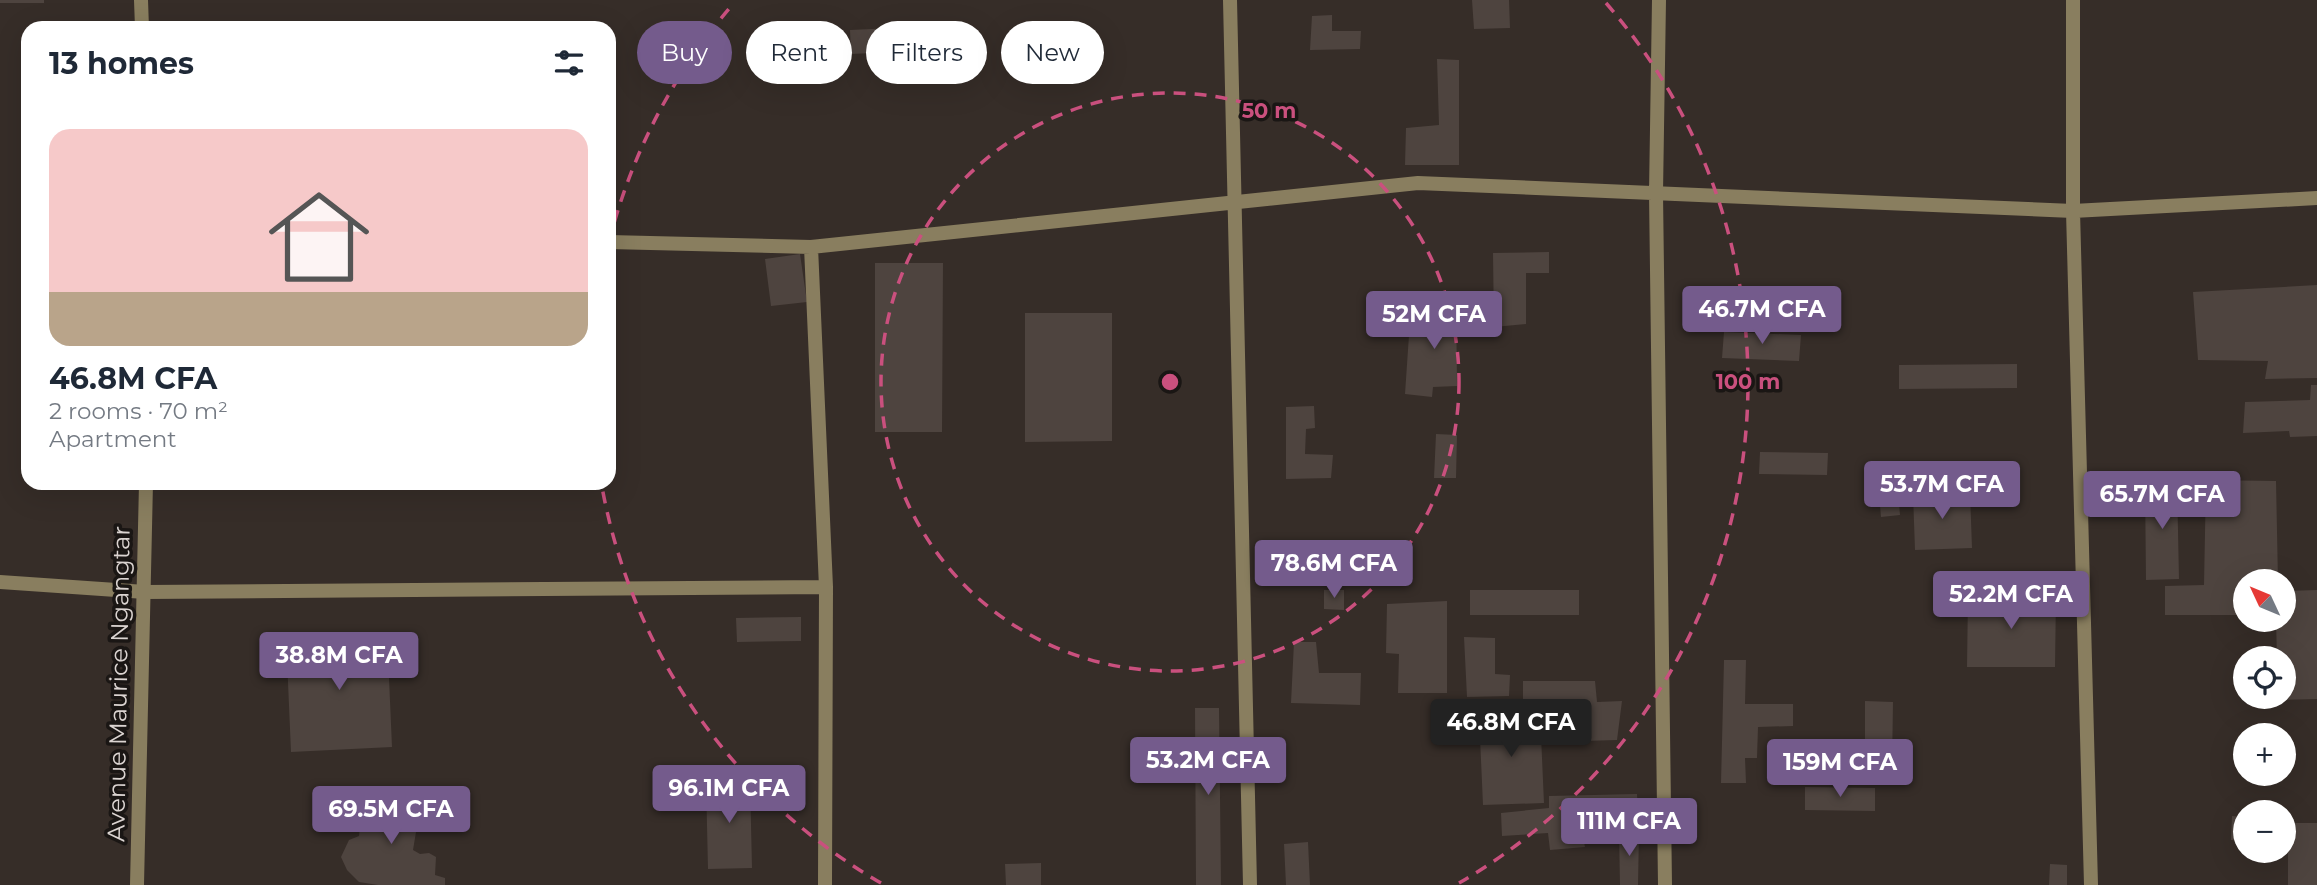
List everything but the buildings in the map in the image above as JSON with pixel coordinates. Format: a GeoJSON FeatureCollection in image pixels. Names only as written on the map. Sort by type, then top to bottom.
{"type":"FeatureCollection","features":[{"type":"Feature","properties":{"kind":"street"},"geometry":{"type":"LineString","coordinates":[[141,0],[142,21]]}},
{"type":"Feature","properties":{"kind":"street"},"geometry":{"type":"LineString","coordinates":[[1230,0],[1250,885]]}},
{"type":"Feature","properties":{"kind":"street"},"geometry":{"type":"LineString","coordinates":[[1659,0],[1656,193],[1665,885]]}},
{"type":"Feature","properties":{"kind":"street"},"geometry":{"type":"LineString","coordinates":[[2073,0],[2073,211],[2091,885]]}},
{"type":"Feature","properties":{"kind":"street"},"geometry":{"type":"LineString","coordinates":[[616,242],[811,247],[1418,183],[2073,211],[2317,198]]}},
{"type":"Feature","properties":{"kind":"street"},"geometry":{"type":"LineString","coordinates":[[811,247],[826,587],[825,885]]}},
{"type":"Feature","properties":{"kind":"street","name":"Avenue Maurice Ngangtar"},"geometry":{"type":"LineString","coordinates":[[137,885],[146,490]]}},
{"type":"Feature","properties":{"kind":"street"},"geometry":{"type":"LineString","coordinates":[[0,582],[145,592],[826,587]]}}]}
